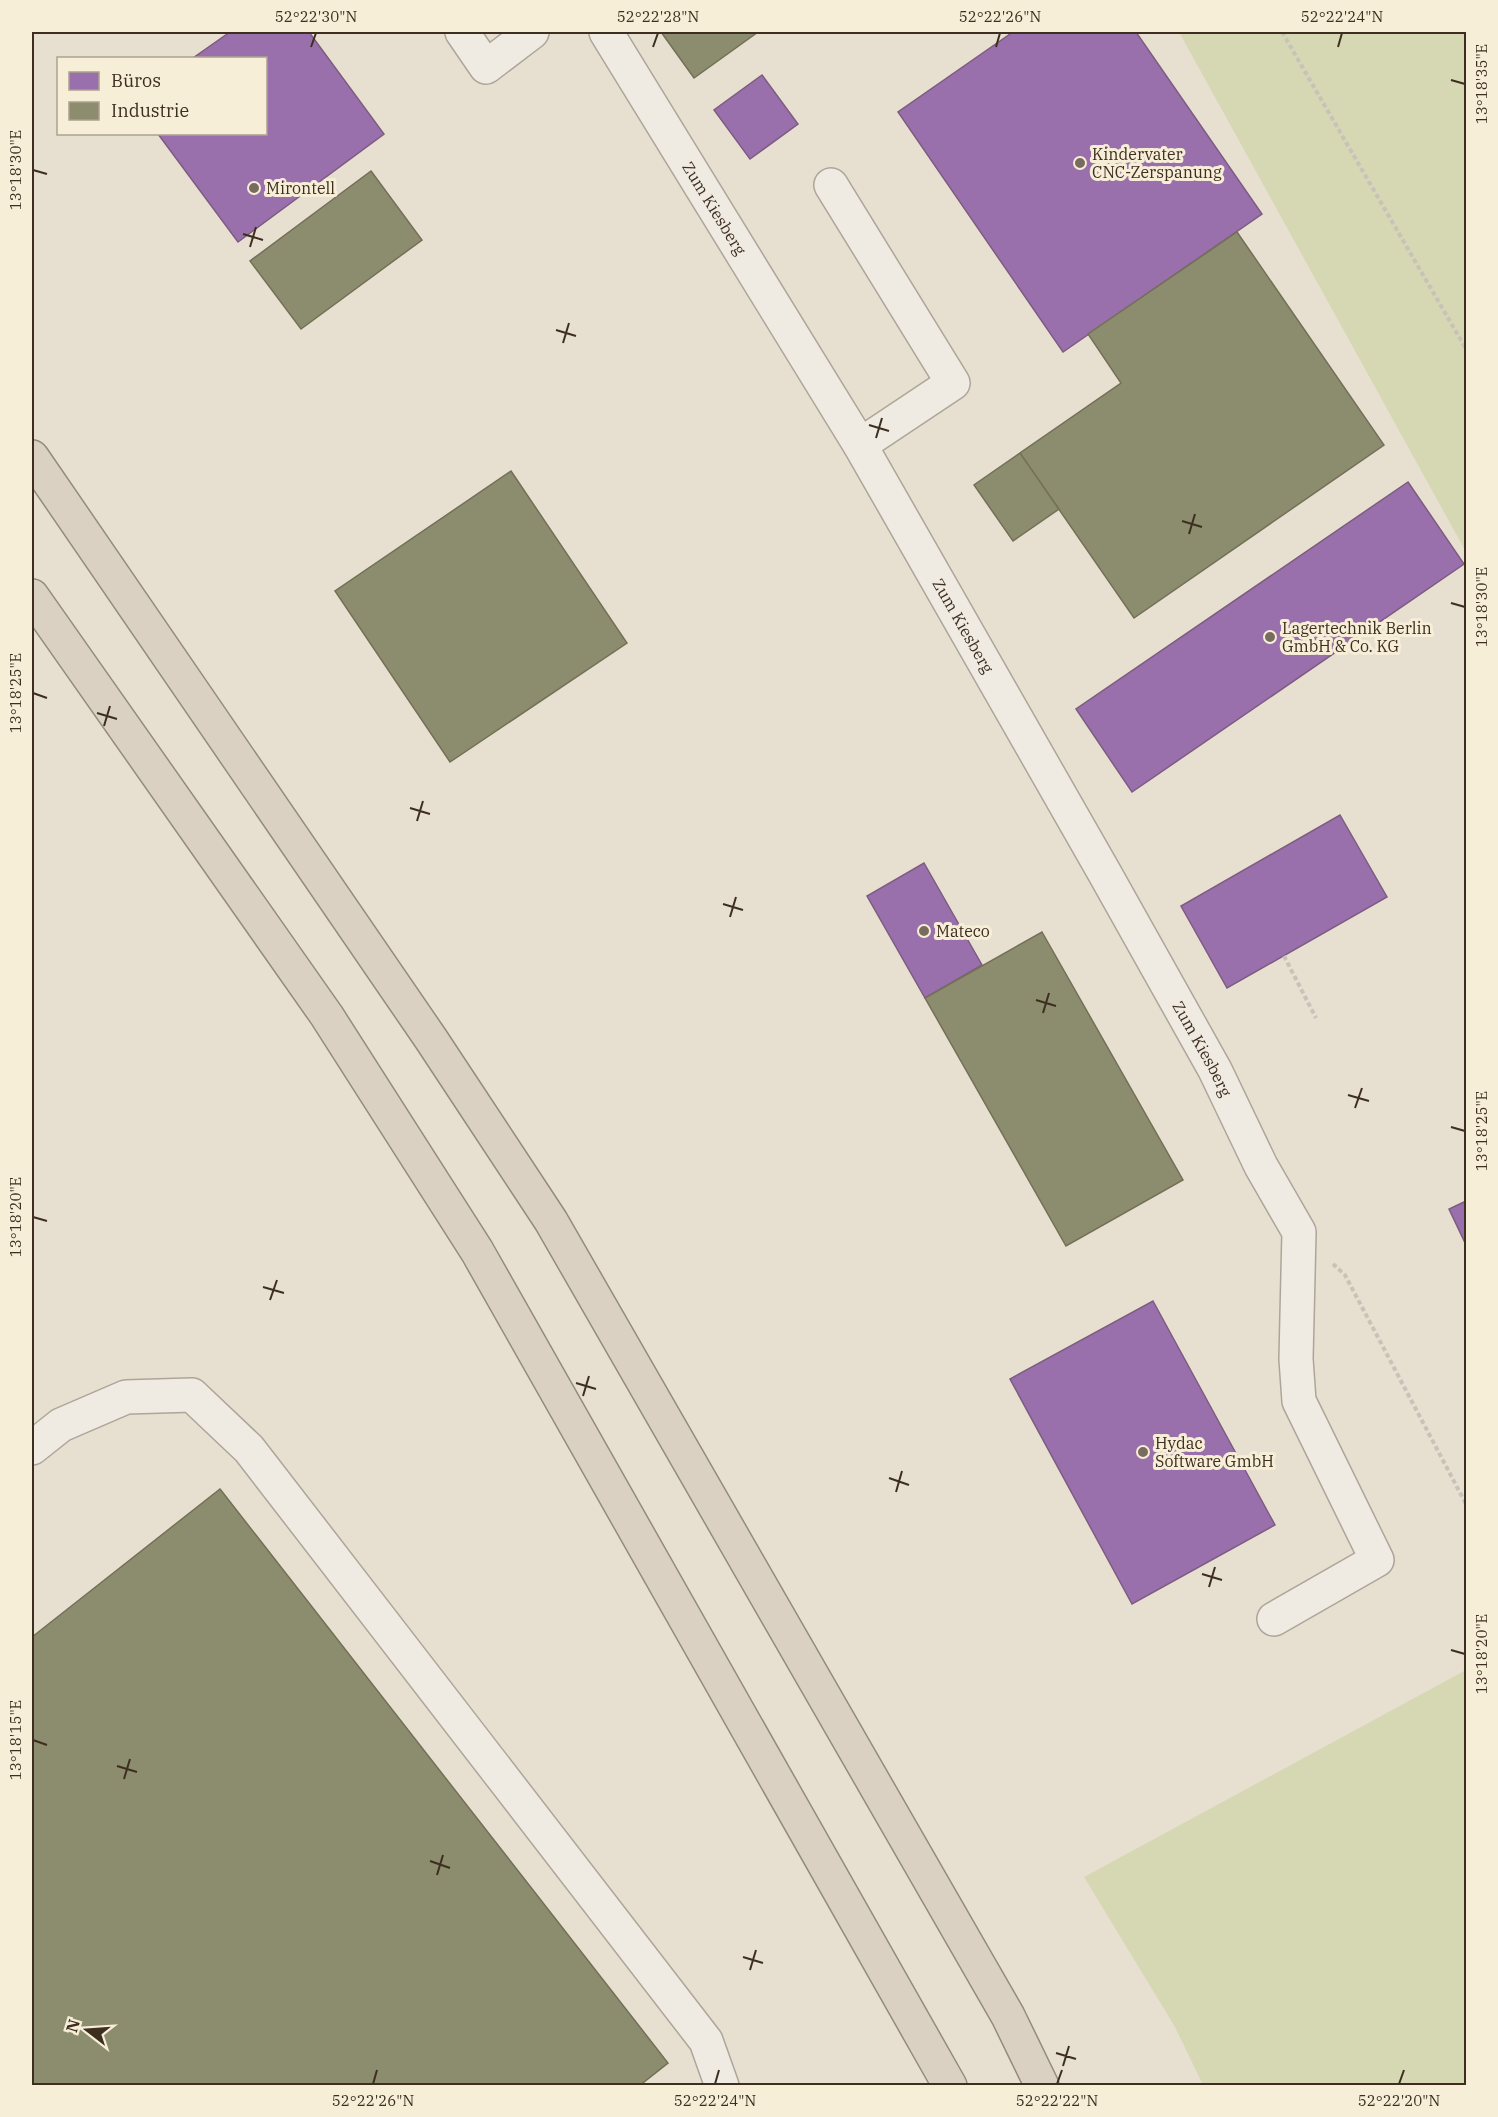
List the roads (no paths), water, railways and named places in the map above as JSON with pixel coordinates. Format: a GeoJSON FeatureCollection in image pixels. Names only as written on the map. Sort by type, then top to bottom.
{"type":"FeatureCollection","features":[{"type":"Feature","properties":{"kind":"highway"},"geometry":{"type":"LineString","coordinates":[[32,457],[431,1039],[551,1221],[1002,2006],[1042,2085]]}},
{"type":"Feature","properties":{"kind":"highway"},"geometry":{"type":"LineString","coordinates":[[32,596],[327,1016],[477,1251],[950,2085]]}},
{"type":"Feature","properties":{"kind":"street"},"geometry":{"type":"LineString","coordinates":[[462,32],[486,67],[532,32]]}},
{"type":"Feature","properties":{"kind":"street","name":"Zum Kiesberg"},"geometry":{"type":"LineString","coordinates":[[606,32],[861,445],[1215,1070],[1261,1166],[1299,1232],[1296,1315],[1299,1401],[1377,1560],[1274,1619]]}},
{"type":"Feature","properties":{"kind":"street"},"geometry":{"type":"LineString","coordinates":[[831,185],[953,382],[861,445]]}},
{"type":"Feature","properties":{"kind":"street"},"geometry":{"type":"LineString","coordinates":[[32,1448],[61,1425],[126,1397],[192,1395],[249,1449],[706,2041],[722,2085]]}},
{"type":"Feature","properties":{"kind":"place","name":"Kindervater CNC-Zerspanung"},"geometry":{"type":"Point","coordinates":[1080,163]}},
{"type":"Feature","properties":{"kind":"place","name":"Mirontell"},"geometry":{"type":"Point","coordinates":[254,188]}},
{"type":"Feature","properties":{"kind":"place","name":"Lagertechnik Berlin GmbH & Co. KG"},"geometry":{"type":"Point","coordinates":[1270,637]}},
{"type":"Feature","properties":{"kind":"place","name":"Mateco"},"geometry":{"type":"Point","coordinates":[924,931]}},
{"type":"Feature","properties":{"kind":"place","name":"Hydac Software GmbH"},"geometry":{"type":"Point","coordinates":[1143,1452]}}]}
